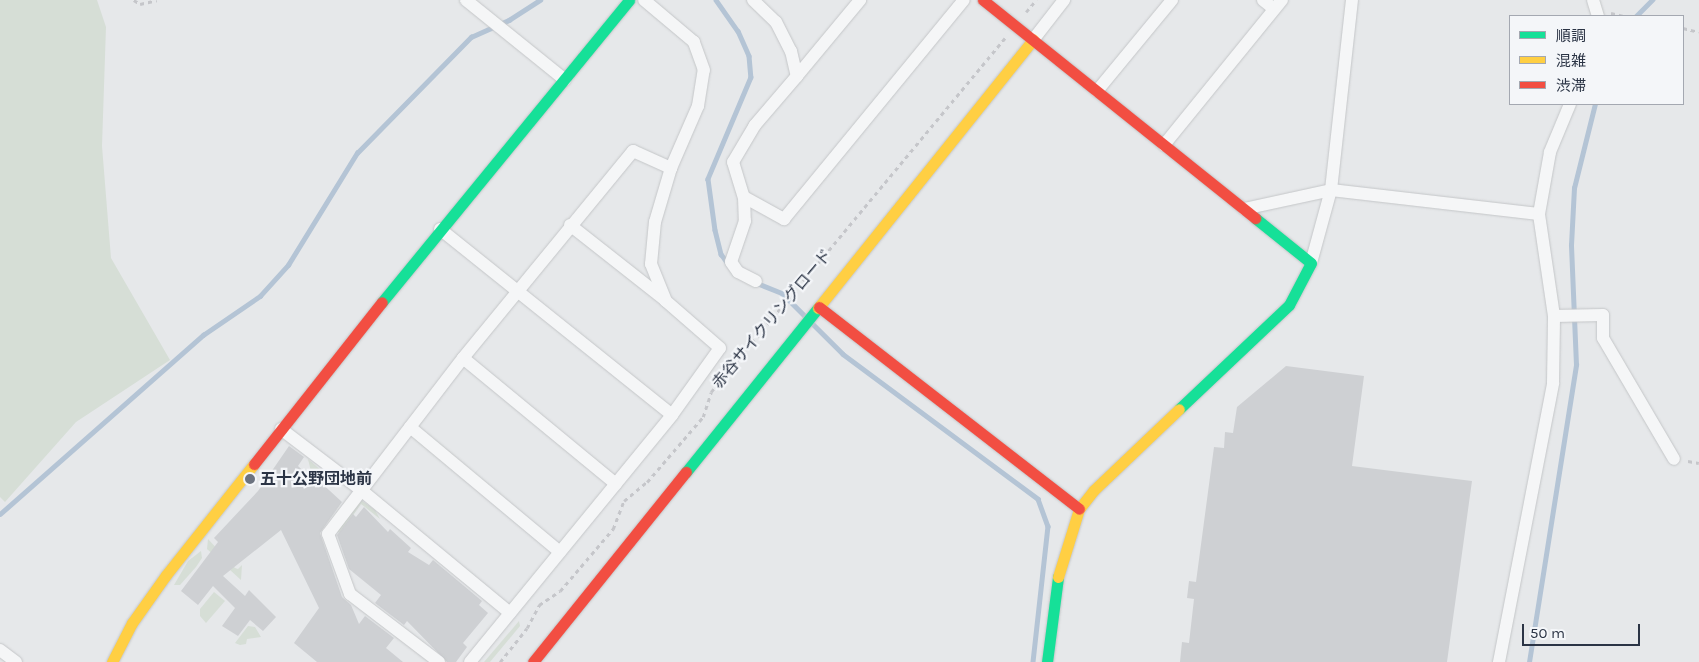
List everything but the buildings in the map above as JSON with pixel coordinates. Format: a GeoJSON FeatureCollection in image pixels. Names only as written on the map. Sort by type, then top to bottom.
{"type":"FeatureCollection","features":[{"type":"Feature","properties":{"kind":"street"},"geometry":{"type":"LineString","coordinates":[[466,0],[565,80]]}},
{"type":"Feature","properties":{"kind":"street"},"geometry":{"type":"LineString","coordinates":[[112,662],[132,623],[166,575],[440,229],[565,80],[629,0]]}},
{"type":"Feature","properties":{"kind":"street"},"geometry":{"type":"LineString","coordinates":[[644,0],[694,42],[704,70],[698,106],[671,168],[655,222],[651,264],[666,301]]}},
{"type":"Feature","properties":{"kind":"street"},"geometry":{"type":"LineString","coordinates":[[753,0],[776,22],[791,51],[797,76]]}},
{"type":"Feature","properties":{"kind":"street"},"geometry":{"type":"LineString","coordinates":[[756,281],[738,272],[731,262],[745,222],[744,197],[733,162],[755,125],[860,0]]}},
{"type":"Feature","properties":{"kind":"street"},"geometry":{"type":"LineString","coordinates":[[744,197],[784,219],[964,0]]}},
{"type":"Feature","properties":{"kind":"street"},"geometry":{"type":"LineString","coordinates":[[983,0],[1311,263]]}},
{"type":"Feature","properties":{"kind":"street"},"geometry":{"type":"LineString","coordinates":[[533,662],[1064,0]]}},
{"type":"Feature","properties":{"kind":"street"},"geometry":{"type":"LineString","coordinates":[[1097,91],[1172,0]]}},
{"type":"Feature","properties":{"kind":"street"},"geometry":{"type":"LineString","coordinates":[[1164,145],[1278,4],[1264,0]]}},
{"type":"Feature","properties":{"kind":"street"},"geometry":{"type":"LineString","coordinates":[[1047,662],[1058,577],[1079,509],[1094,490],[1289,305],[1311,263],[1331,190],[1352,0]]}},
{"type":"Feature","properties":{"kind":"street"},"geometry":{"type":"LineString","coordinates":[[1594,0],[1598,15]]}},
{"type":"Feature","properties":{"kind":"street"},"geometry":{"type":"LineString","coordinates":[[1499,662],[1553,383],[1554,316],[1539,214],[1550,152],[1570,105]]}},
{"type":"Feature","properties":{"kind":"street"},"geometry":{"type":"LineString","coordinates":[[439,662],[350,594],[328,534],[463,358],[570,225],[633,151],[671,168]]}},
{"type":"Feature","properties":{"kind":"street"},"geometry":{"type":"LineString","coordinates":[[1244,209],[1331,190],[1539,214]]}},
{"type":"Feature","properties":{"kind":"street"},"geometry":{"type":"LineString","coordinates":[[470,662],[672,414],[720,348],[666,301],[570,225]]}},
{"type":"Feature","properties":{"kind":"street"},"geometry":{"type":"LineString","coordinates":[[440,229],[672,414]]}},
{"type":"Feature","properties":{"kind":"street"},"geometry":{"type":"LineString","coordinates":[[819,307],[1079,509]]}},
{"type":"Feature","properties":{"kind":"street"},"geometry":{"type":"LineString","coordinates":[[1554,316],[1603,315],[1603,338],[1674,459]]}},
{"type":"Feature","properties":{"kind":"street"},"geometry":{"type":"LineString","coordinates":[[463,358],[616,484]]}},
{"type":"Feature","properties":{"kind":"street"},"geometry":{"type":"LineString","coordinates":[[410,427],[560,552]]}},
{"type":"Feature","properties":{"kind":"street"},"geometry":{"type":"LineString","coordinates":[[281,429],[361,490],[510,613]]}},
{"type":"Feature","properties":{"kind":"street"},"geometry":{"type":"LineString","coordinates":[[0,650],[16,662]]}},
{"type":"Feature","properties":{"kind":"path"},"geometry":{"type":"LineString","coordinates":[[134,0],[140,4],[157,0]]}},
{"type":"Feature","properties":{"kind":"path","name":"赤谷サイクリングロード"},"geometry":{"type":"LineString","coordinates":[[500,662],[527,628],[539,606],[560,591],[612,529],[624,501],[647,482],[703,417],[711,392],[1036,0]]}},
{"type":"Feature","properties":{"kind":"path"},"geometry":{"type":"LineString","coordinates":[[1684,28],[1699,32]]}},
{"type":"Feature","properties":{"kind":"shaded area"},"geometry":{"type":"Polygon","coordinates":[[[0,0],[97,0],[106,27],[102,146],[111,258],[170,360],[76,422],[5,502],[0,497],[0,0]]]}},
{"type":"Feature","properties":{"kind":"shaded area"},"geometry":{"type":"Polygon","coordinates":[[[308,459],[345,491],[333,481],[327,486],[324,480],[312,476],[308,459]]]}},
{"type":"Feature","properties":{"kind":"shaded area"},"geometry":{"type":"Polygon","coordinates":[[[361,500],[375,510],[380,519],[361,504],[342,531],[336,533],[361,500]]]}},
{"type":"Feature","properties":{"kind":"shaded area"},"geometry":{"type":"Polygon","coordinates":[[[208,539],[235,568],[238,569],[242,565],[241,580],[207,549],[208,539]]]}},
{"type":"Feature","properties":{"kind":"shaded area"},"geometry":{"type":"Polygon","coordinates":[[[201,551],[202,558],[196,567],[180,585],[174,585],[188,561],[201,551]]]}},
{"type":"Feature","properties":{"kind":"shaded area"},"geometry":{"type":"Polygon","coordinates":[[[214,592],[225,601],[206,623],[200,616],[200,609],[214,592]]]}},
{"type":"Feature","properties":{"kind":"shaded area"},"geometry":{"type":"Polygon","coordinates":[[[519,621],[520,626],[490,662],[484,662],[519,621]]]}},
{"type":"Feature","properties":{"kind":"shaded area"},"geometry":{"type":"Polygon","coordinates":[[[248,626],[255,627],[261,637],[247,639],[246,644],[240,645],[235,643],[248,626]]]}},
{"type":"Feature","properties":{"kind":"waterway"},"geometry":{"type":"LineString","coordinates":[[0,514],[203,335],[260,296],[288,265],[357,153],[471,37],[509,20],[540,0]]}},
{"type":"Feature","properties":{"kind":"waterway"},"geometry":{"type":"LineString","coordinates":[[716,0],[738,31],[749,56],[751,77],[708,179],[715,230],[721,254],[729,265]]}},
{"type":"Feature","properties":{"kind":"waterway"},"geometry":{"type":"LineString","coordinates":[[1637,15],[1652,0]]}},
{"type":"Feature","properties":{"kind":"waterway"},"geometry":{"type":"LineString","coordinates":[[1529,662],[1576,365],[1571,245],[1574,188],[1595,105]]}},
{"type":"Feature","properties":{"kind":"waterway"},"geometry":{"type":"LineString","coordinates":[[757,283],[782,293],[805,316]]}},
{"type":"Feature","properties":{"kind":"waterway"},"geometry":{"type":"LineString","coordinates":[[811,322],[843,354],[1038,499],[1048,526],[1033,662]]}},
{"type":"Feature","properties":{"kind":"traffic: fast"},"geometry":{"type":"LineString","coordinates":[[382,302],[629,0]]}},
{"type":"Feature","properties":{"kind":"traffic: fast"},"geometry":{"type":"LineString","coordinates":[[1179,409],[1289,305],[1311,263],[1255,218]]}},
{"type":"Feature","properties":{"kind":"traffic: fast"},"geometry":{"type":"LineString","coordinates":[[686,472],[818,308]]}},
{"type":"Feature","properties":{"kind":"traffic: fast"},"geometry":{"type":"LineString","coordinates":[[1047,662],[1058,577]]}},
{"type":"Feature","properties":{"kind":"traffic: slow"},"geometry":{"type":"LineString","coordinates":[[818,308],[1033,40]]}},
{"type":"Feature","properties":{"kind":"traffic: slow"},"geometry":{"type":"LineString","coordinates":[[1058,577],[1079,509],[1094,490],[1179,409]]}},
{"type":"Feature","properties":{"kind":"traffic: slow"},"geometry":{"type":"LineString","coordinates":[[112,662],[132,623],[166,575],[254,464]]}},
{"type":"Feature","properties":{"kind":"traffic: jam"},"geometry":{"type":"LineString","coordinates":[[983,0],[1255,218]]}},
{"type":"Feature","properties":{"kind":"traffic: jam"},"geometry":{"type":"LineString","coordinates":[[254,464],[382,302]]}},
{"type":"Feature","properties":{"kind":"traffic: jam"},"geometry":{"type":"LineString","coordinates":[[819,307],[1079,509]]}},
{"type":"Feature","properties":{"kind":"traffic: jam"},"geometry":{"type":"LineString","coordinates":[[533,662],[686,472]]}},
{"type":"Feature","properties":{"kind":"place","name":"五十公野団地前"},"geometry":{"type":"Point","coordinates":[250,479]}}]}
